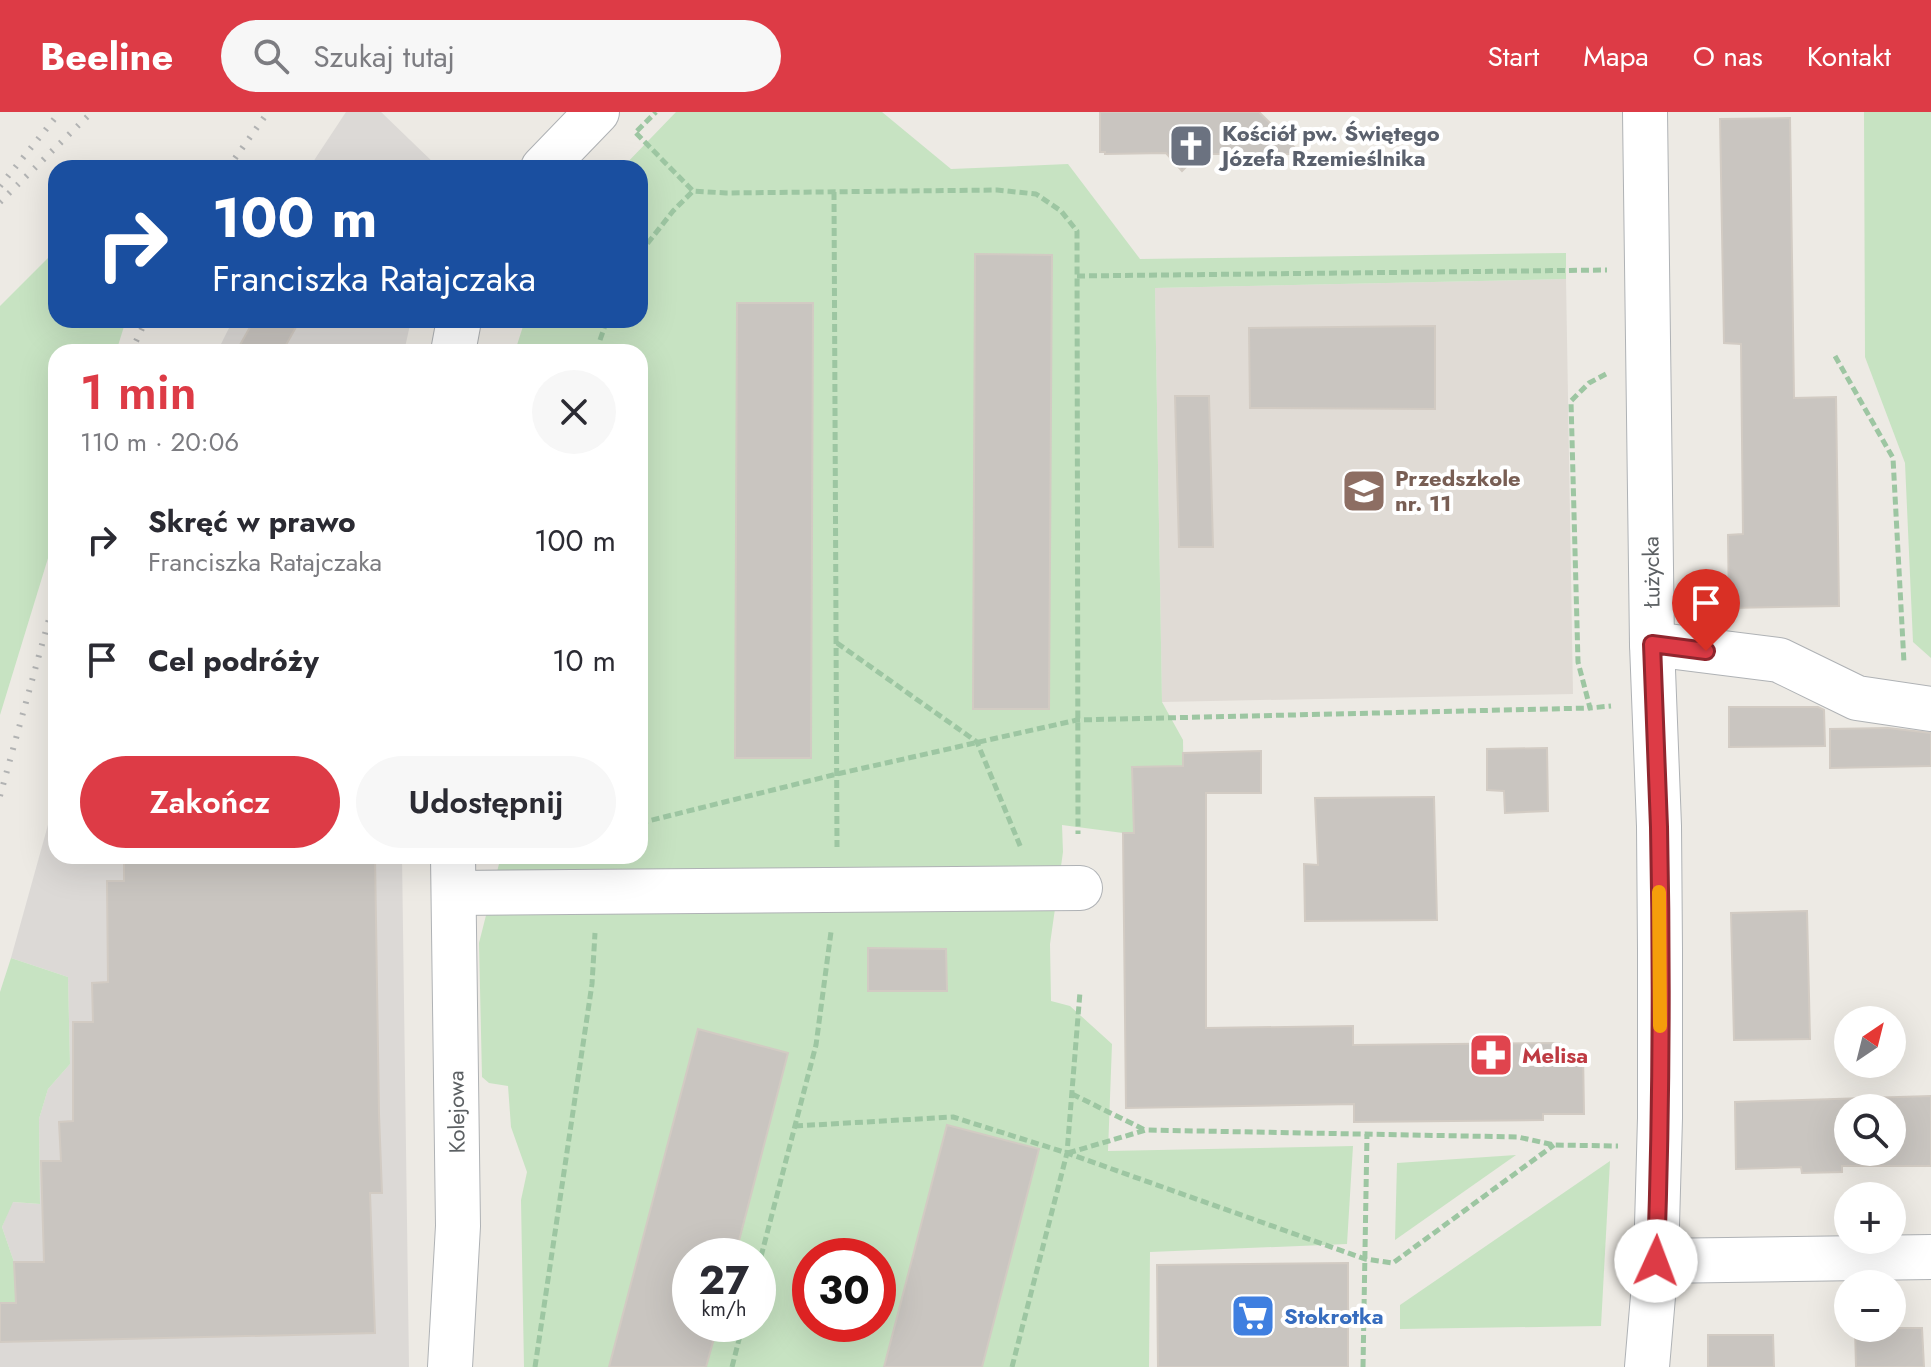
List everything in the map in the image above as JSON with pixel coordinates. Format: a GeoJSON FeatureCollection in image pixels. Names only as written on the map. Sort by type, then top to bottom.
{"type":"FeatureCollection","features":[{"type":"Feature","properties":{"kind":"street"},"geometry":{"type":"LineString","coordinates":[[551,160],[597,112]]}},
{"type":"Feature","properties":{"kind":"street","name":"Łużycka"},"geometry":{"type":"LineString","coordinates":[[1645,112],[1652,644],[1660,950],[1656,1261],[1647,1367]]}},
{"type":"Feature","properties":{"kind":"street"},"geometry":{"type":"LineString","coordinates":[[1652,644],[1779,660],[1857,698],[1919,708]]}},
{"type":"Feature","properties":{"kind":"street"},"geometry":{"type":"LineString","coordinates":[[454,874],[597,891],[1059,889]]}},
{"type":"Feature","properties":{"kind":"street","name":"Kolejowa"},"geometry":{"type":"LineString","coordinates":[[450,1367],[458,1226],[454,874]]}},
{"type":"Feature","properties":{"kind":"street"},"geometry":{"type":"LineString","coordinates":[[1656,1261],[1931,1257]]}},
{"type":"Feature","properties":{"kind":"path"},"geometry":{"type":"LineString","coordinates":[[636,133],[693,191],[997,190],[1036,194],[1061,211],[1077,231],[1078,834]]}},
{"type":"Feature","properties":{"kind":"path"},"geometry":{"type":"LineString","coordinates":[[648,243],[693,191]]}},
{"type":"Feature","properties":{"kind":"path"},"geometry":{"type":"LineString","coordinates":[[766,1238],[816,1045],[837,890],[834,192]]}},
{"type":"Feature","properties":{"kind":"path"},"geometry":{"type":"LineString","coordinates":[[1077,276],[1612,270]]}},
{"type":"Feature","properties":{"kind":"path"},"geometry":{"type":"LineString","coordinates":[[1835,356],[1893,458],[1919,708]]}},
{"type":"Feature","properties":{"kind":"path"},"geometry":{"type":"LineString","coordinates":[[836,642],[977,742],[1059,889]]}},
{"type":"Feature","properties":{"kind":"path"},"geometry":{"type":"LineString","coordinates":[[648,821],[837,774],[1077,720],[1590,708]]}},
{"type":"Feature","properties":{"kind":"path"},"geometry":{"type":"LineString","coordinates":[[535,1367],[592,984],[597,891]]}},
{"type":"Feature","properties":{"kind":"path"},"geometry":{"type":"LineString","coordinates":[[1012,1367],[1067,1153],[1080,992]]}},
{"type":"Feature","properties":{"kind":"path"},"geometry":{"type":"LineString","coordinates":[[1072,1094],[1146,1130]]}},
{"type":"Feature","properties":{"kind":"path"},"geometry":{"type":"LineString","coordinates":[[795,1126],[953,1117],[1067,1153],[1365,1259],[1393,1263],[1554,1145]]}},
{"type":"Feature","properties":{"kind":"path"},"geometry":{"type":"LineString","coordinates":[[1067,1153],[1146,1130],[1518,1137],[1554,1145],[1628,1146]]}},
{"type":"Feature","properties":{"kind":"path"},"geometry":{"type":"LineString","coordinates":[[1363,1367],[1367,1134]]}},
{"type":"Feature","properties":{"kind":"path"},"geometry":{"type":"LineString","coordinates":[[732,1367],[738,1342]]}},
{"type":"Feature","properties":{"kind":"shaded area"},"geometry":{"type":"Polygon","coordinates":[[[346,112],[381,112],[431,160],[314,160],[346,112]]]}},
{"type":"Feature","properties":{"kind":"shaded area","name":"Przedszkole nr. 11"},"geometry":{"type":"Polygon","coordinates":[[[1566,279],[1573,694],[1162,702],[1155,288],[1566,279]]]}},
{"type":"Feature","properties":{"kind":"shaded area"},"geometry":{"type":"Polygon","coordinates":[[[229,328],[409,328],[406,344],[221,344],[229,328]]]}},
{"type":"Feature","properties":{"kind":"shaded area"},"geometry":{"type":"Polygon","coordinates":[[[48,825],[48,864],[402,864],[409,1367],[0,1367],[0,1303],[16,1302],[14,1262],[2,1227],[12,1202],[40,1204],[39,1119],[48,1089],[70,1064],[68,977],[11,958],[48,825]]]}},
{"type":"Feature","properties":{"kind":"green space"},"geometry":{"type":"Polygon","coordinates":[[[676,112],[882,112],[951,169],[1068,164],[1140,259],[1566,253],[1566,279],[1155,288],[1162,702],[1183,740],[1184,811],[1166,833],[1123,833],[1062,825],[1063,852],[1050,944],[1051,1001],[1070,1006],[1112,1044],[1108,1151],[1353,1146],[1347,1244],[1150,1252],[1149,1367],[524,1367],[521,1200],[527,1172],[511,1127],[508,1086],[489,1083],[482,1077],[479,943],[499,864],[648,864],[648,344],[517,344],[522,328],[648,328],[648,160],[630,160],[676,112]]]}},
{"type":"Feature","properties":{"kind":"green space"},"geometry":{"type":"Polygon","coordinates":[[[1864,112],[1931,112],[1931,658],[1913,642],[1905,463],[1865,357],[1864,112]]]}},
{"type":"Feature","properties":{"kind":"green space"},"geometry":{"type":"Polygon","coordinates":[[[48,258],[48,328],[124,328],[118,344],[48,344],[48,558],[0,715],[0,306],[48,258]]]}},
{"type":"Feature","properties":{"kind":"green space"},"geometry":{"type":"Polygon","coordinates":[[[11,958],[68,977],[70,1064],[48,1089],[39,1119],[40,1204],[13,1202],[2,1227],[14,1262],[16,1303],[0,1303],[0,992],[11,958]]]}},
{"type":"Feature","properties":{"kind":"green space"},"geometry":{"type":"Polygon","coordinates":[[[1516,1155],[1395,1240],[1397,1163],[1516,1155]]]}},
{"type":"Feature","properties":{"kind":"green space"},"geometry":{"type":"Polygon","coordinates":[[[1610,1161],[1601,1326],[1400,1329],[1400,1305],[1610,1161]]]}},
{"type":"Feature","properties":{"kind":"building","name":"Kościół pw. Świętego Józefa Rzemieślnika"},"geometry":{"type":"Polygon","coordinates":[[[1100,112],[1259,112],[1301,154],[1199,154],[1182,171],[1166,153],[1100,152],[1100,112]]]}},
{"type":"Feature","properties":{"kind":"building"},"geometry":{"type":"Polygon","coordinates":[[[1790,118],[1794,398],[1836,397],[1839,606],[1729,608],[1728,535],[1743,534],[1741,344],[1724,343],[1720,119],[1790,118]]]}},
{"type":"Feature","properties":{"kind":"building"},"geometry":{"type":"Polygon","coordinates":[[[975,254],[1052,255],[1049,709],[973,709],[975,254]]]}},
{"type":"Feature","properties":{"kind":"building"},"geometry":{"type":"Polygon","coordinates":[[[737,303],[813,303],[811,758],[735,758],[737,303]]]}},
{"type":"Feature","properties":{"kind":"building"},"geometry":{"type":"Polygon","coordinates":[[[1435,326],[1435,409],[1250,408],[1249,328],[1435,326]]]}},
{"type":"Feature","properties":{"kind":"building"},"geometry":{"type":"Polygon","coordinates":[[[250,328],[296,328],[286,344],[240,344],[250,328]]]}},
{"type":"Feature","properties":{"kind":"building"},"geometry":{"type":"Polygon","coordinates":[[[1175,396],[1209,396],[1213,547],[1179,547],[1175,396]]]}},
{"type":"Feature","properties":{"kind":"building"},"geometry":{"type":"Polygon","coordinates":[[[1729,707],[1818,707],[1824,710],[1825,746],[1729,747],[1729,707]]]}},
{"type":"Feature","properties":{"kind":"building"},"geometry":{"type":"Polygon","coordinates":[[[1888,728],[1931,733],[1931,766],[1830,768],[1830,729],[1888,728]]]}},
{"type":"Feature","properties":{"kind":"building"},"geometry":{"type":"Polygon","coordinates":[[[1547,748],[1548,811],[1505,813],[1504,791],[1487,790],[1487,749],[1547,748]]]}},
{"type":"Feature","properties":{"kind":"building"},"geometry":{"type":"Polygon","coordinates":[[[1261,751],[1261,793],[1206,793],[1206,1028],[1353,1026],[1353,1045],[1559,1043],[1559,1053],[1583,1052],[1584,1114],[1543,1114],[1543,1120],[1354,1122],[1354,1104],[1126,1108],[1123,833],[1134,833],[1132,767],[1183,766],[1183,753],[1261,751]]]}},
{"type":"Feature","properties":{"kind":"building"},"geometry":{"type":"Polygon","coordinates":[[[1434,797],[1437,920],[1305,921],[1304,864],[1318,865],[1315,798],[1434,797]]]}},
{"type":"Feature","properties":{"kind":"building"},"geometry":{"type":"Polygon","coordinates":[[[124,864],[375,864],[382,1193],[370,1193],[375,1333],[0,1342],[0,1303],[16,1303],[14,1262],[44,1262],[41,1161],[61,1161],[59,1122],[73,1121],[73,1022],[93,1022],[92,983],[108,982],[107,881],[124,881],[124,864]]]}},
{"type":"Feature","properties":{"kind":"building"},"geometry":{"type":"Polygon","coordinates":[[[1807,911],[1810,1039],[1734,1040],[1731,913],[1807,911]]]}},
{"type":"Feature","properties":{"kind":"building"},"geometry":{"type":"Polygon","coordinates":[[[868,948],[946,949],[947,991],[868,991],[868,948]]]}},
{"type":"Feature","properties":{"kind":"building"},"geometry":{"type":"Polygon","coordinates":[[[698,1029],[788,1053],[740,1238],[672,1238],[672,1342],[713,1342],[706,1367],[609,1367],[698,1029]]]}},
{"type":"Feature","properties":{"kind":"building"},"geometry":{"type":"Polygon","coordinates":[[[1931,1096],[1931,1166],[1906,1166],[1906,1097],[1931,1096]]]}},
{"type":"Feature","properties":{"kind":"building"},"geometry":{"type":"Polygon","coordinates":[[[1834,1099],[1834,1166],[1842,1166],[1842,1172],[1802,1173],[1801,1167],[1736,1169],[1735,1102],[1834,1099]]]}},
{"type":"Feature","properties":{"kind":"building"},"geometry":{"type":"Polygon","coordinates":[[[947,1125],[1039,1149],[982,1367],[884,1367],[891,1342],[896,1342],[896,1321],[947,1125]]]}},
{"type":"Feature","properties":{"kind":"building","name":"Stokrotka"},"geometry":{"type":"Polygon","coordinates":[[[1348,1263],[1348,1367],[1158,1367],[1157,1265],[1348,1263]]]}},
{"type":"Feature","properties":{"kind":"building"},"geometry":{"type":"Polygon","coordinates":[[[1906,1328],[1922,1328],[1924,1367],[1856,1367],[1855,1342],[1906,1342],[1906,1328]]]}},
{"type":"Feature","properties":{"kind":"building"},"geometry":{"type":"Polygon","coordinates":[[[1708,1335],[1773,1335],[1774,1367],[1708,1367],[1708,1335]]]}},
{"type":"Feature","properties":{"kind":"railway"},"geometry":{"type":"LineString","coordinates":[[0,186],[60,112]]}},
{"type":"Feature","properties":{"kind":"railway"},"geometry":{"type":"LineString","coordinates":[[0,202],[92,112]]}},
{"type":"Feature","properties":{"kind":"railway"},"geometry":{"type":"LineString","coordinates":[[234,160],[268,112]]}},
{"type":"Feature","properties":{"kind":"railway"},"geometry":{"type":"LineString","coordinates":[[135,344],[142,328]]}},
{"type":"Feature","properties":{"kind":"railway"},"geometry":{"type":"LineString","coordinates":[[0,796],[48,623]]}},
{"type":"Feature","properties":{"kind":"slow traffic"},"geometry":{"type":"LineString","coordinates":[[1659,892],[1660,1026]]}},
{"type":"Feature","properties":{"kind":"place","name":"Kościół pw. Świętego Józefa Rzemieślnika"},"geometry":{"type":"Point","coordinates":[1191,146]}},
{"type":"Feature","properties":{"kind":"place","name":"Przedszkole nr. 11"},"geometry":{"type":"Point","coordinates":[1364,491]}},
{"type":"Feature","properties":{"kind":"place","name":"Melisa"},"geometry":{"type":"Point","coordinates":[1491,1055]}},
{"type":"Feature","properties":{"kind":"place","name":"Stokrotka"},"geometry":{"type":"Point","coordinates":[1253,1316]}},
{"type":"Feature","properties":{"kind":"route"},"geometry":{"type":"LineString","coordinates":[[1656,1261],[1660,950],[1652,644],[1706,651]]}}]}
